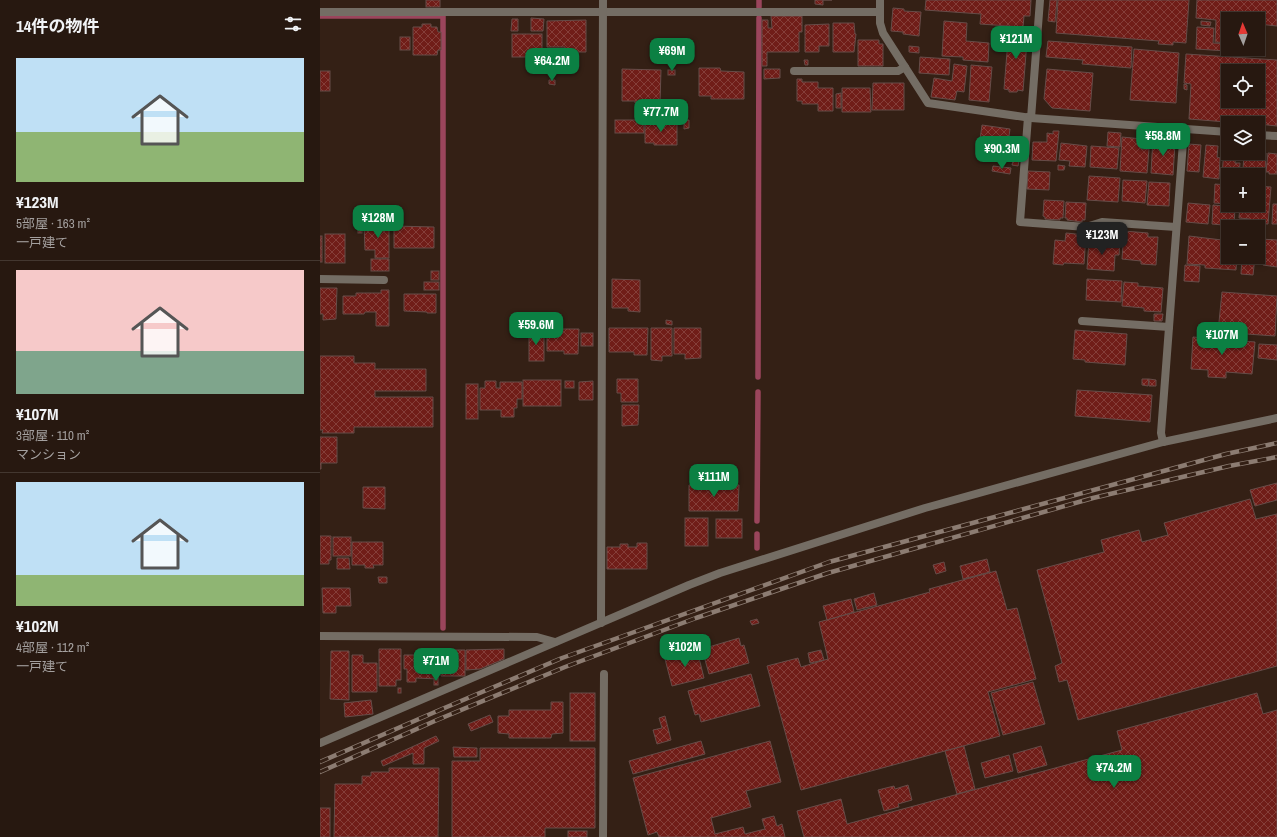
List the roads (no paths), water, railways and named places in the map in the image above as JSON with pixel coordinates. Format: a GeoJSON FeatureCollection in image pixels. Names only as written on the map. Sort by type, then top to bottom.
{"type":"FeatureCollection","features":[{"type":"Feature","properties":{"kind":"street"},"geometry":{"type":"LineString","coordinates":[[601,623],[602,0]]}},
{"type":"Feature","properties":{"kind":"street"},"geometry":{"type":"LineString","coordinates":[[880,0],[880,22],[884,32],[928,103],[1030,117],[1221,132]]}},
{"type":"Feature","properties":{"kind":"street"},"geometry":{"type":"LineString","coordinates":[[1040,0],[1020,222],[1086,227],[1102,222],[1176,227]]}},
{"type":"Feature","properties":{"kind":"street"},"geometry":{"type":"LineString","coordinates":[[320,12],[879,12]]}},
{"type":"Feature","properties":{"kind":"street"},"geometry":{"type":"LineString","coordinates":[[794,71],[898,71],[905,66]]}},
{"type":"Feature","properties":{"kind":"street"},"geometry":{"type":"LineString","coordinates":[[1163,442],[1161,433],[1184,129]]}},
{"type":"Feature","properties":{"kind":"street"},"geometry":{"type":"LineString","coordinates":[[1265,135],[1277,136]]}},
{"type":"Feature","properties":{"kind":"street"},"geometry":{"type":"LineString","coordinates":[[320,279],[384,280]]}},
{"type":"Feature","properties":{"kind":"street"},"geometry":{"type":"LineString","coordinates":[[1082,321],[1169,327]]}},
{"type":"Feature","properties":{"kind":"street"},"geometry":{"type":"LineString","coordinates":[[320,743],[704,579],[925,508],[1163,442],[1277,418]]}},
{"type":"Feature","properties":{"kind":"street"},"geometry":{"type":"LineString","coordinates":[[320,636],[537,637],[555,642]]}},
{"type":"Feature","properties":{"kind":"street"},"geometry":{"type":"LineString","coordinates":[[603,837],[604,674]]}},
{"type":"Feature","properties":{"kind":"waterway"},"geometry":{"type":"LineString","coordinates":[[759,0],[759,7]]}},
{"type":"Feature","properties":{"kind":"waterway"},"geometry":{"type":"LineString","coordinates":[[320,16],[443,16],[443,628]]}},
{"type":"Feature","properties":{"kind":"waterway"},"geometry":{"type":"LineString","coordinates":[[758,377],[759,18]]}},
{"type":"Feature","properties":{"kind":"waterway"},"geometry":{"type":"LineString","coordinates":[[757,521],[758,392]]}},
{"type":"Feature","properties":{"kind":"waterway"},"geometry":{"type":"LineString","coordinates":[[757,534],[757,548]]}},
{"type":"Feature","properties":{"kind":"railway"},"geometry":{"type":"LineString","coordinates":[[320,762],[562,658],[829,562],[1226,454],[1277,443]]}},
{"type":"Feature","properties":{"kind":"railway"},"geometry":{"type":"LineString","coordinates":[[320,772],[437,720],[565,667],[696,618],[828,573],[1093,498],[1229,466],[1277,457]]}}]}
